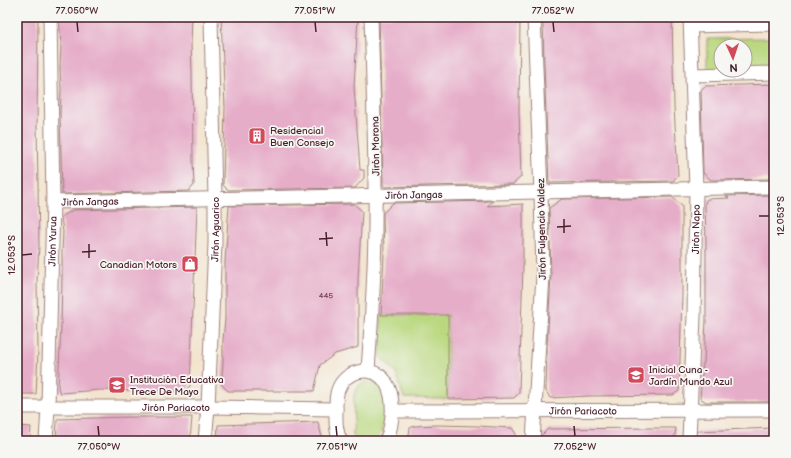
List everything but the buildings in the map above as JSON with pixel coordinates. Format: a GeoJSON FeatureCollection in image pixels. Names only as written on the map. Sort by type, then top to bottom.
{"type":"FeatureCollection","features":[{"type":"Feature","properties":{"kind":"street","name":"Jirón Yurua"},"geometry":{"type":"LineString","coordinates":[[46,441],[53,202],[50,17]]}},
{"type":"Feature","properties":{"kind":"street","name":"Jirón Aguarico"},"geometry":{"type":"LineString","coordinates":[[205,441],[208,407],[215,243],[211,17]]}},
{"type":"Feature","properties":{"kind":"street","name":"Jirón Morona"},"geometry":{"type":"LineString","coordinates":[[368,371],[372,302],[375,195],[371,17]]}},
{"type":"Feature","properties":{"kind":"street","name":"Jirón Fulgencio Valdez"},"geometry":{"type":"LineString","coordinates":[[533,441],[543,276],[534,17]]}},
{"type":"Feature","properties":{"kind":"street"},"geometry":{"type":"LineString","coordinates":[[691,21],[774,24]]}},
{"type":"Feature","properties":{"kind":"street","name":"Jirón Napo"},"geometry":{"type":"LineString","coordinates":[[689,441],[694,316],[696,189],[691,21]]}},
{"type":"Feature","properties":{"kind":"street"},"geometry":{"type":"LineString","coordinates":[[693,75],[774,73]]}},
{"type":"Feature","properties":{"kind":"street","name":"Jirón Jangas"},"geometry":{"type":"LineString","coordinates":[[53,202],[774,187]]}},
{"type":"Feature","properties":{"kind":"street"},"geometry":{"type":"LineString","coordinates":[[340,441],[336,428],[336,398],[338,389],[342,381],[358,371],[368,371],[378,374],[385,382],[389,391],[393,411],[391,427],[386,441]]}},
{"type":"Feature","properties":{"kind":"street","name":"Jirón Pariacoto"},"geometry":{"type":"LineString","coordinates":[[17,407],[336,409]]}},
{"type":"Feature","properties":{"kind":"street","name":"Jirón Pariacoto"},"geometry":{"type":"LineString","coordinates":[[393,411],[774,410]]}},
{"type":"Feature","properties":{"kind":"green space"},"geometry":{"type":"Polygon","coordinates":[[[753,38],[774,38],[774,69],[753,70],[753,38]]]}},
{"type":"Feature","properties":{"kind":"green space"},"geometry":{"type":"Polygon","coordinates":[[[707,39],[713,39],[713,71],[707,71],[707,39]]]}},
{"type":"Feature","properties":{"kind":"green space"},"geometry":{"type":"Polygon","coordinates":[[[381,315],[448,315],[448,399],[404,398],[396,373],[380,357],[381,315]]]}},
{"type":"Feature","properties":{"kind":"green space"},"geometry":{"type":"Polygon","coordinates":[[[365,382],[377,385],[381,388],[384,396],[385,402],[382,428],[376,441],[357,441],[353,436],[354,395],[359,385],[365,382]]]}},
{"type":"Feature","properties":{"kind":"place","name":"Residencial Buen Consejo"},"geometry":{"type":"Point","coordinates":[257,136]}},
{"type":"Feature","properties":{"kind":"place","name":"Canadian Motors"},"geometry":{"type":"Point","coordinates":[190,264]}},
{"type":"Feature","properties":{"kind":"place","name":"Inicial Cuna - Jardín Mundo Azul"},"geometry":{"type":"Point","coordinates":[636,375]}},
{"type":"Feature","properties":{"kind":"place","name":"Institución Educativa Trece De Mayo"},"geometry":{"type":"Point","coordinates":[117,385]}}]}
